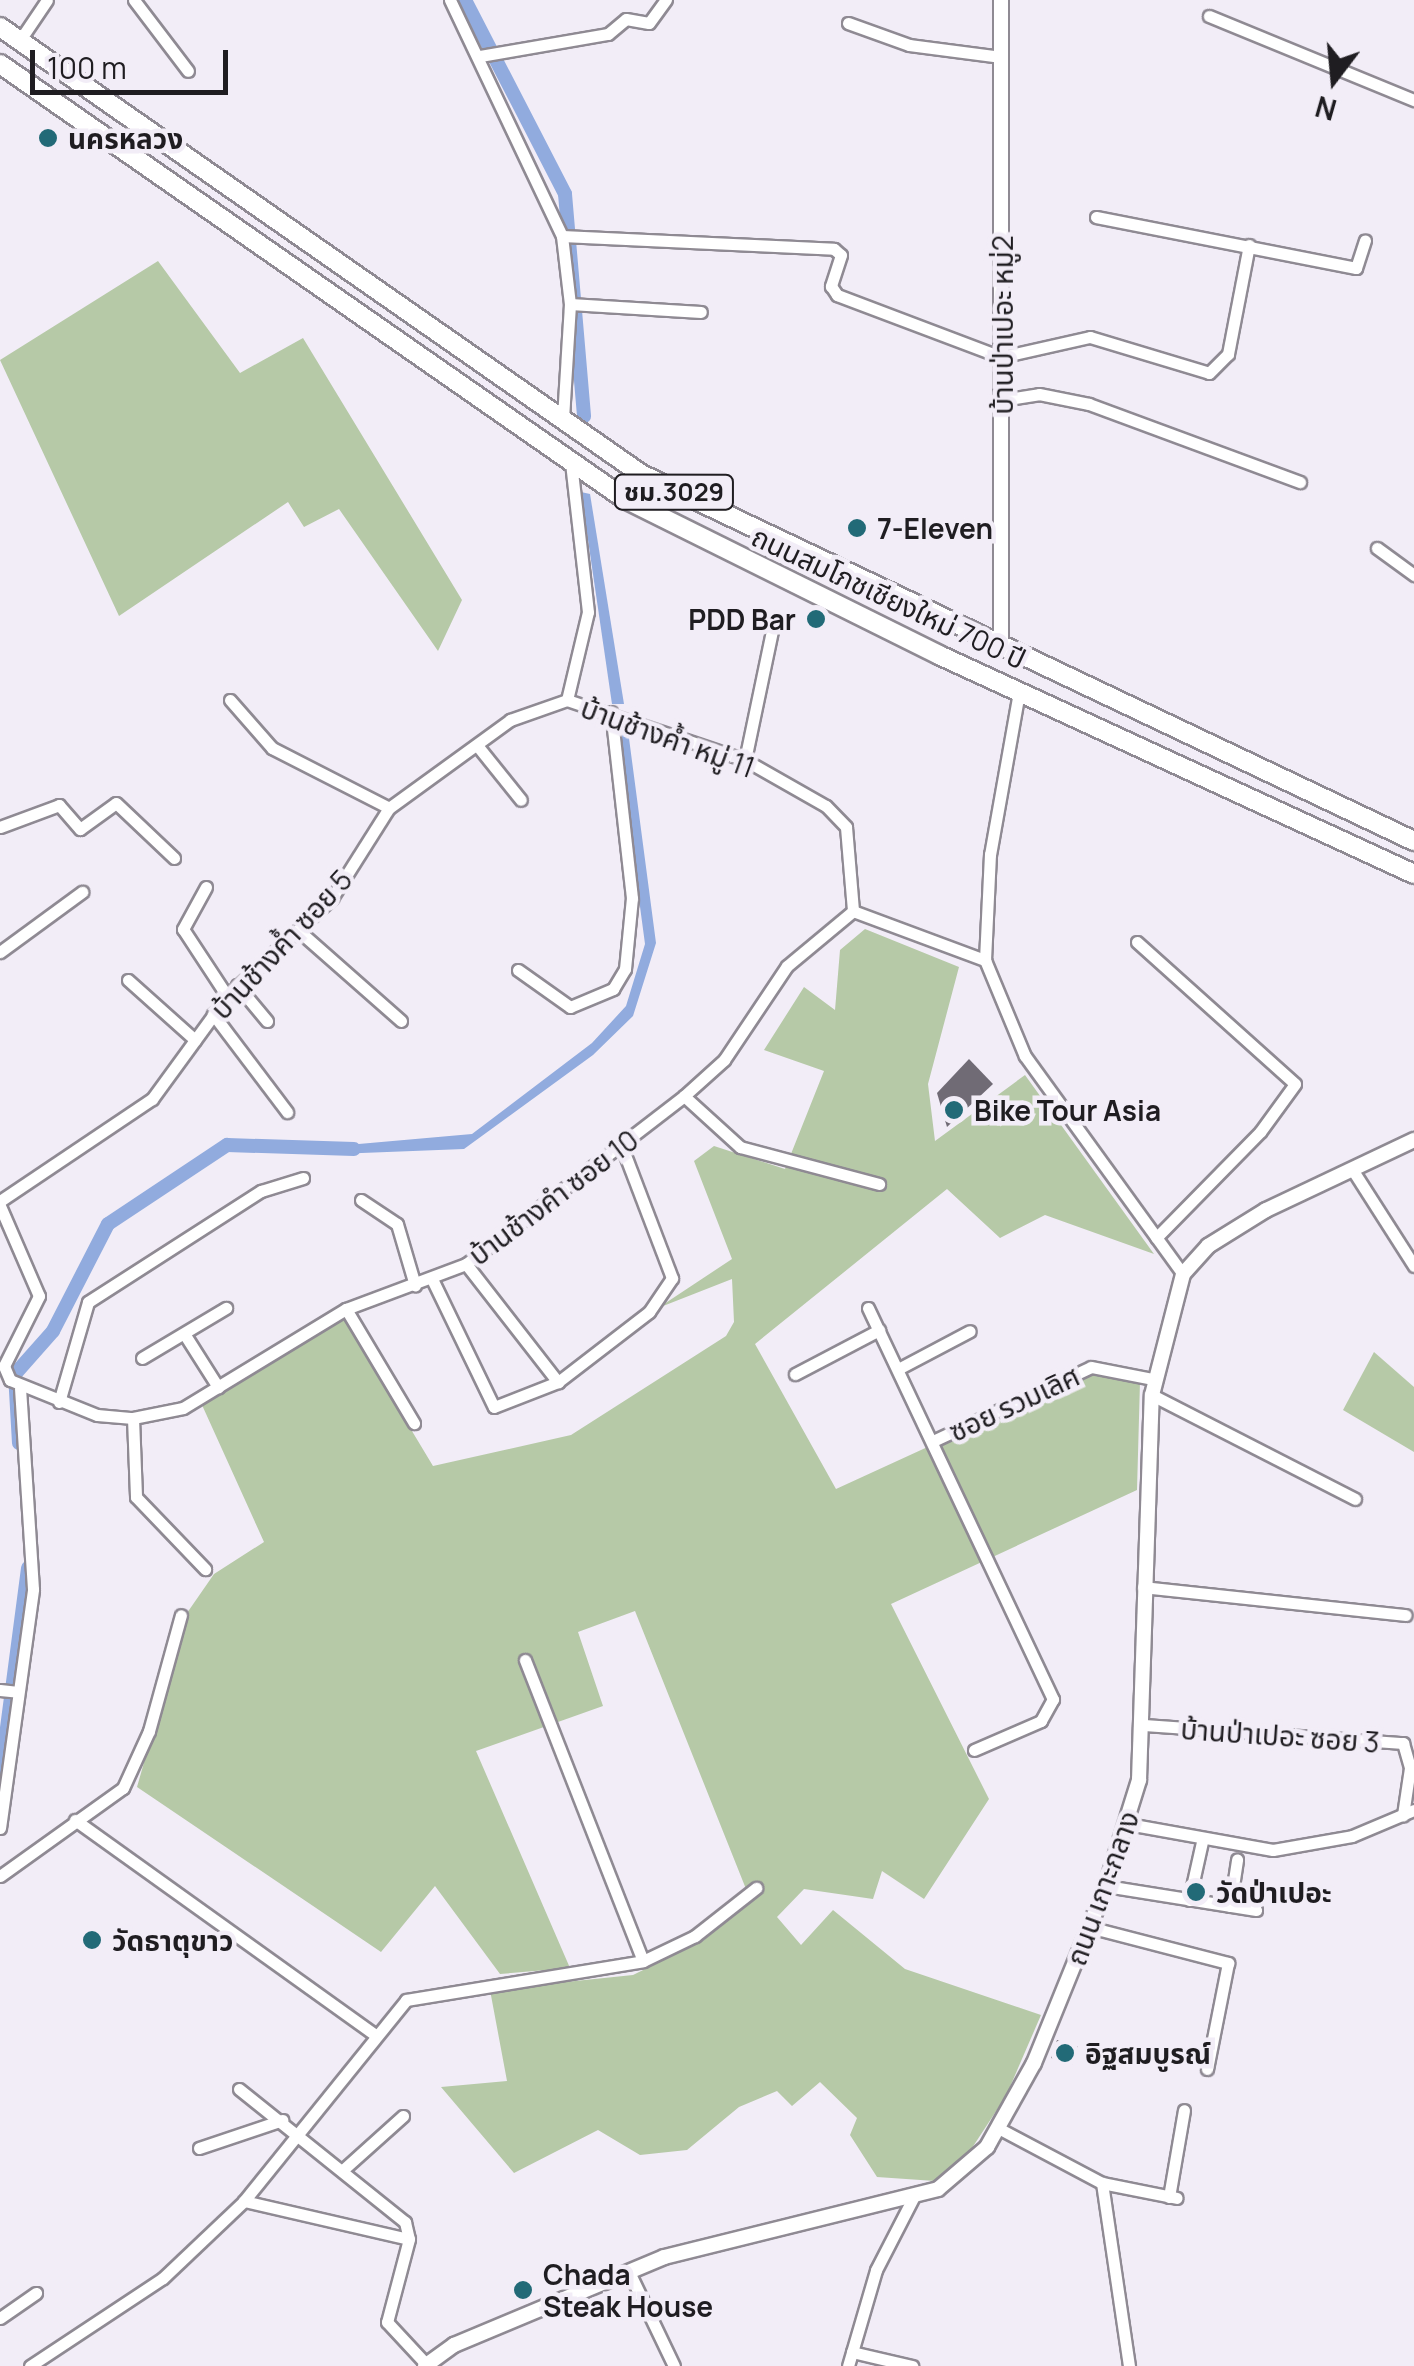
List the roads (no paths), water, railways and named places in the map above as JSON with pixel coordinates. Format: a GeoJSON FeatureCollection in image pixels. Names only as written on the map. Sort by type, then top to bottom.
{"type":"FeatureCollection","features":[{"type":"Feature","properties":{"kind":"main road","name":"ถนนสมโภชเชียงใหม่ 700 ปี"},"geometry":{"type":"LineString","coordinates":[[0,27],[563,420],[725,520],[1414,841]]}},
{"type":"Feature","properties":{"kind":"main road","name":"ถนนสมโภชเชียงใหม่ 700 ปี"},"geometry":{"type":"LineString","coordinates":[[0,64],[571,462],[694,538],[1414,874]]}},
{"type":"Feature","properties":{"kind":"street"},"geometry":{"type":"LineString","coordinates":[[20,40],[47,0]]}},
{"type":"Feature","properties":{"kind":"street"},"geometry":{"type":"LineString","coordinates":[[134,0],[188,71]]}},
{"type":"Feature","properties":{"kind":"street"},"geometry":{"type":"LineString","coordinates":[[450,0],[480,56],[562,236],[570,304],[563,420]]}},
{"type":"Feature","properties":{"kind":"street"},"geometry":{"type":"LineString","coordinates":[[480,56],[608,34],[626,20],[650,23],[666,0]]}},
{"type":"Feature","properties":{"kind":"street","name":"บ้านป่าเปอะ หมู่2"},"geometry":{"type":"LineString","coordinates":[[1000,0],[1001,650]]}},
{"type":"Feature","properties":{"kind":"street"},"geometry":{"type":"LineString","coordinates":[[1210,16],[1414,100]]}},
{"type":"Feature","properties":{"kind":"street"},"geometry":{"type":"LineString","coordinates":[[848,23],[909,45],[1001,57]]}},
{"type":"Feature","properties":{"kind":"street"},"geometry":{"type":"LineString","coordinates":[[1096,217],[1356,268],[1364,240]]}},
{"type":"Feature","properties":{"kind":"street"},"geometry":{"type":"LineString","coordinates":[[562,236],[838,250],[837,295],[1002,356],[1090,337],[1210,374],[1228,354],[1249,245]]}},
{"type":"Feature","properties":{"kind":"street"},"geometry":{"type":"LineString","coordinates":[[570,304],[701,312]]}},
{"type":"Feature","properties":{"kind":"street"},"geometry":{"type":"LineString","coordinates":[[1002,400],[1039,394],[1090,404],[1300,482]]}},
{"type":"Feature","properties":{"kind":"street"},"geometry":{"type":"LineString","coordinates":[[567,700],[588,612],[571,462]]}},
{"type":"Feature","properties":{"kind":"street"},"geometry":{"type":"LineString","coordinates":[[1377,548],[1414,575]]}},
{"type":"Feature","properties":{"kind":"street"},"geometry":{"type":"LineString","coordinates":[[744,760],[772,632]]}},
{"type":"Feature","properties":{"kind":"street"},"geometry":{"type":"LineString","coordinates":[[1019,692],[990,854],[984,960],[1014,1039],[1184,1274],[1234,1228],[1414,1140]]}},
{"type":"Feature","properties":{"kind":"street"},"geometry":{"type":"LineString","coordinates":[[230,700],[272,748],[389,808]]}},
{"type":"Feature","properties":{"kind":"street","name":"บ้านช้างค้ำ หมู่ 11"},"geometry":{"type":"LineString","coordinates":[[567,700],[744,760],[826,806],[846,827],[853,912]]}},
{"type":"Feature","properties":{"kind":"street","name":"บ้านช้างค้ำ ซอย 5"},"geometry":{"type":"LineString","coordinates":[[0,1204],[125,1123],[237,985],[332,898],[389,808],[480,749],[510,720],[567,700]]}},
{"type":"Feature","properties":{"kind":"street"},"geometry":{"type":"LineString","coordinates":[[518,970],[570,1007],[584,1007],[613,988],[624,969],[632,898],[611,712]]}},
{"type":"Feature","properties":{"kind":"street"},"geometry":{"type":"LineString","coordinates":[[480,749],[521,800]]}},
{"type":"Feature","properties":{"kind":"street"},"geometry":{"type":"LineString","coordinates":[[0,827],[60,806],[80,830],[116,802],[174,858]]}},
{"type":"Feature","properties":{"kind":"street"},"geometry":{"type":"LineString","coordinates":[[206,887],[183,929],[227,996]]}},
{"type":"Feature","properties":{"kind":"street"},"geometry":{"type":"LineString","coordinates":[[0,952],[82,892]]}},
{"type":"Feature","properties":{"kind":"street"},"geometry":{"type":"LineString","coordinates":[[853,912],[984,960]]}},
{"type":"Feature","properties":{"kind":"street","name":"บ้านช้างคำ ซอย 10"},"geometry":{"type":"LineString","coordinates":[[15,1384],[59,1402],[133,1418],[183,1408],[346,1309],[432,1280],[466,1264],[622,1147],[724,1060],[787,966],[853,912]]}},
{"type":"Feature","properties":{"kind":"street"},"geometry":{"type":"LineString","coordinates":[[299,931],[401,1021]]}},
{"type":"Feature","properties":{"kind":"street"},"geometry":{"type":"LineString","coordinates":[[1137,942],[1295,1084],[1226,1170],[1156,1238]]}},
{"type":"Feature","properties":{"kind":"street"},"geometry":{"type":"LineString","coordinates":[[128,980],[194,1040]]}},
{"type":"Feature","properties":{"kind":"street"},"geometry":{"type":"LineString","coordinates":[[237,985],[268,1021]]}},
{"type":"Feature","properties":{"kind":"street"},"geometry":{"type":"LineString","coordinates":[[213,1014],[287,1112]]}},
{"type":"Feature","properties":{"kind":"street"},"geometry":{"type":"LineString","coordinates":[[684,1096],[740,1147],[878,1184]]}},
{"type":"Feature","properties":{"kind":"street"},"geometry":{"type":"LineString","coordinates":[[432,1280],[494,1407],[558,1382],[649,1312],[672,1278],[622,1147]]}},
{"type":"Feature","properties":{"kind":"street"},"geometry":{"type":"LineString","coordinates":[[1352,1169],[1414,1266]]}},
{"type":"Feature","properties":{"kind":"street"},"geometry":{"type":"LineString","coordinates":[[59,1402],[88,1302],[260,1191],[288,1176],[304,1178]]}},
{"type":"Feature","properties":{"kind":"street"},"geometry":{"type":"LineString","coordinates":[[361,1200],[397,1224],[415,1285]]}},
{"type":"Feature","properties":{"kind":"street"},"geometry":{"type":"LineString","coordinates":[[0,1204],[39,1296],[4,1366],[15,1384],[33,1589],[10,1691],[0,1828]]}},
{"type":"Feature","properties":{"kind":"street"},"geometry":{"type":"LineString","coordinates":[[466,1264],[558,1382]]}},
{"type":"Feature","properties":{"kind":"street","name":"ถนน เกาะกลาง"},"geometry":{"type":"LineString","coordinates":[[426,2365],[454,2345],[703,2244],[915,2194],[957,2177],[1000,2128],[1089,1927],[1128,1824],[1144,1725],[1142,1587],[1152,1387],[1184,1274]]}},
{"type":"Feature","properties":{"kind":"street"},"geometry":{"type":"LineString","coordinates":[[142,1358],[226,1308]]}},
{"type":"Feature","properties":{"kind":"street"},"geometry":{"type":"LineString","coordinates":[[868,1308],[1053,1699],[1041,1721],[974,1750]]}},
{"type":"Feature","properties":{"kind":"street"},"geometry":{"type":"LineString","coordinates":[[346,1309],[414,1424]]}},
{"type":"Feature","properties":{"kind":"street"},"geometry":{"type":"LineString","coordinates":[[795,1374],[879,1330]]}},
{"type":"Feature","properties":{"kind":"street"},"geometry":{"type":"LineString","coordinates":[[898,1369],[970,1330]]}},
{"type":"Feature","properties":{"kind":"street"},"geometry":{"type":"LineString","coordinates":[[185,1335],[218,1388]]}},
{"type":"Feature","properties":{"kind":"street","name":"ซอย รวมเลิศ"},"geometry":{"type":"LineString","coordinates":[[934,1441],[1091,1367],[1152,1387],[1355,1500]]}},
{"type":"Feature","properties":{"kind":"street"},"geometry":{"type":"LineString","coordinates":[[133,1418],[136,1496],[205,1569]]}},
{"type":"Feature","properties":{"kind":"street"},"geometry":{"type":"LineString","coordinates":[[1142,1587],[1406,1616]]}},
{"type":"Feature","properties":{"kind":"street"},"geometry":{"type":"LineString","coordinates":[[0,1876],[123,1788],[136,1766],[181,1616]]}},
{"type":"Feature","properties":{"kind":"street"},"geometry":{"type":"LineString","coordinates":[[525,1660],[643,1961]]}},
{"type":"Feature","properties":{"kind":"street","name":"บ้านป่าเปอะ ซอย 3"},"geometry":{"type":"LineString","coordinates":[[1144,1725],[1403,1743],[1410,1768],[1409,1812]]}},
{"type":"Feature","properties":{"kind":"street"},"geometry":{"type":"LineString","coordinates":[[1128,1824],[1202,1842],[1306,1846],[1409,1812]]}},
{"type":"Feature","properties":{"kind":"street"},"geometry":{"type":"LineString","coordinates":[[75,1820],[374,2035]]}},
{"type":"Feature","properties":{"kind":"street"},"geometry":{"type":"LineString","coordinates":[[1189,1900],[1202,1842]]}},
{"type":"Feature","properties":{"kind":"street"},"geometry":{"type":"LineString","coordinates":[[1230,1906],[1237,1860]]}},
{"type":"Feature","properties":{"kind":"street"},"geometry":{"type":"LineString","coordinates":[[1106,1886],[1256,1910]]}},
{"type":"Feature","properties":{"kind":"street"},"geometry":{"type":"LineString","coordinates":[[30,2366],[163,2278],[244,2201],[406,2000],[428,1992],[643,1961],[709,1928],[756,1888]]}},
{"type":"Feature","properties":{"kind":"street"},"geometry":{"type":"LineString","coordinates":[[1089,1927],[1228,1963],[1207,2069]]}},
{"type":"Feature","properties":{"kind":"street"},"geometry":{"type":"LineString","coordinates":[[239,2090],[345,2168],[405,2222],[409,2239],[387,2322],[426,2365]]}},
{"type":"Feature","properties":{"kind":"street"},"geometry":{"type":"LineString","coordinates":[[1000,2128],[1102,2184],[1173,2197],[1184,2110]]}},
{"type":"Feature","properties":{"kind":"street"},"geometry":{"type":"LineString","coordinates":[[345,2168],[403,2116]]}},
{"type":"Feature","properties":{"kind":"street"},"geometry":{"type":"LineString","coordinates":[[198,2148],[282,2120]]}},
{"type":"Feature","properties":{"kind":"street"},"geometry":{"type":"LineString","coordinates":[[1102,2184],[1130,2366]]}},
{"type":"Feature","properties":{"kind":"street"},"geometry":{"type":"LineString","coordinates":[[848,2366],[896,2231],[915,2194]]}},
{"type":"Feature","properties":{"kind":"street"},"geometry":{"type":"LineString","coordinates":[[244,2201],[409,2239]]}},
{"type":"Feature","properties":{"kind":"street"},"geometry":{"type":"LineString","coordinates":[[884,2201],[896,2231]]}},
{"type":"Feature","properties":{"kind":"street"},"geometry":{"type":"LineString","coordinates":[[629,2272],[674,2366]]}},
{"type":"Feature","properties":{"kind":"street"},"geometry":{"type":"LineString","coordinates":[[0,2318],[36,2293]]}},
{"type":"Feature","properties":{"kind":"street"},"geometry":{"type":"LineString","coordinates":[[852,2352],[912,2366]]}},
{"type":"Feature","properties":{"kind":"water"},"geometry":{"type":"Polygon","coordinates":[[[581,492],[590,494],[624,704],[612,704],[581,492]]]}},
{"type":"Feature","properties":{"kind":"water"},"geometry":{"type":"Polygon","coordinates":[[[615,720],[627,723],[656,943],[633,1016],[593,1055],[464,1149],[336,1154],[336,1146],[472,1134],[592,1043],[626,1006],[645,944],[615,720]]]}},
{"type":"Feature","properties":{"kind":"waterway"},"geometry":{"type":"LineString","coordinates":[[465,0],[565,194],[584,416]]}},
{"type":"Feature","properties":{"kind":"waterway"},"geometry":{"type":"LineString","coordinates":[[19,1443],[15,1374],[53,1331],[108,1224],[227,1145],[354,1149]]}},
{"type":"Feature","properties":{"kind":"waterway"},"geometry":{"type":"LineString","coordinates":[[0,1781],[28,1568]]}},
{"type":"Feature","properties":{"kind":"place","name":"นครหลวง"},"geometry":{"type":"Point","coordinates":[48,138]}},
{"type":"Feature","properties":{"kind":"place","name":"7-Eleven"},"geometry":{"type":"Point","coordinates":[857,528]}},
{"type":"Feature","properties":{"kind":"place","name":"PDD Bar"},"geometry":{"type":"Point","coordinates":[816,619]}},
{"type":"Feature","properties":{"kind":"place","name":"Bike Tour Asia"},"geometry":{"type":"Point","coordinates":[954,1110]}},
{"type":"Feature","properties":{"kind":"place","name":"วัดป่าเปอะ"},"geometry":{"type":"Point","coordinates":[1196,1892]}},
{"type":"Feature","properties":{"kind":"place","name":"วัดธาตุขาว"},"geometry":{"type":"Point","coordinates":[92,1940]}},
{"type":"Feature","properties":{"kind":"place","name":"อิฐสมบูรณ์"},"geometry":{"type":"Point","coordinates":[1065,2053]}},
{"type":"Feature","properties":{"kind":"place","name":"Chada Steak House"},"geometry":{"type":"Point","coordinates":[523,2290]}}]}
